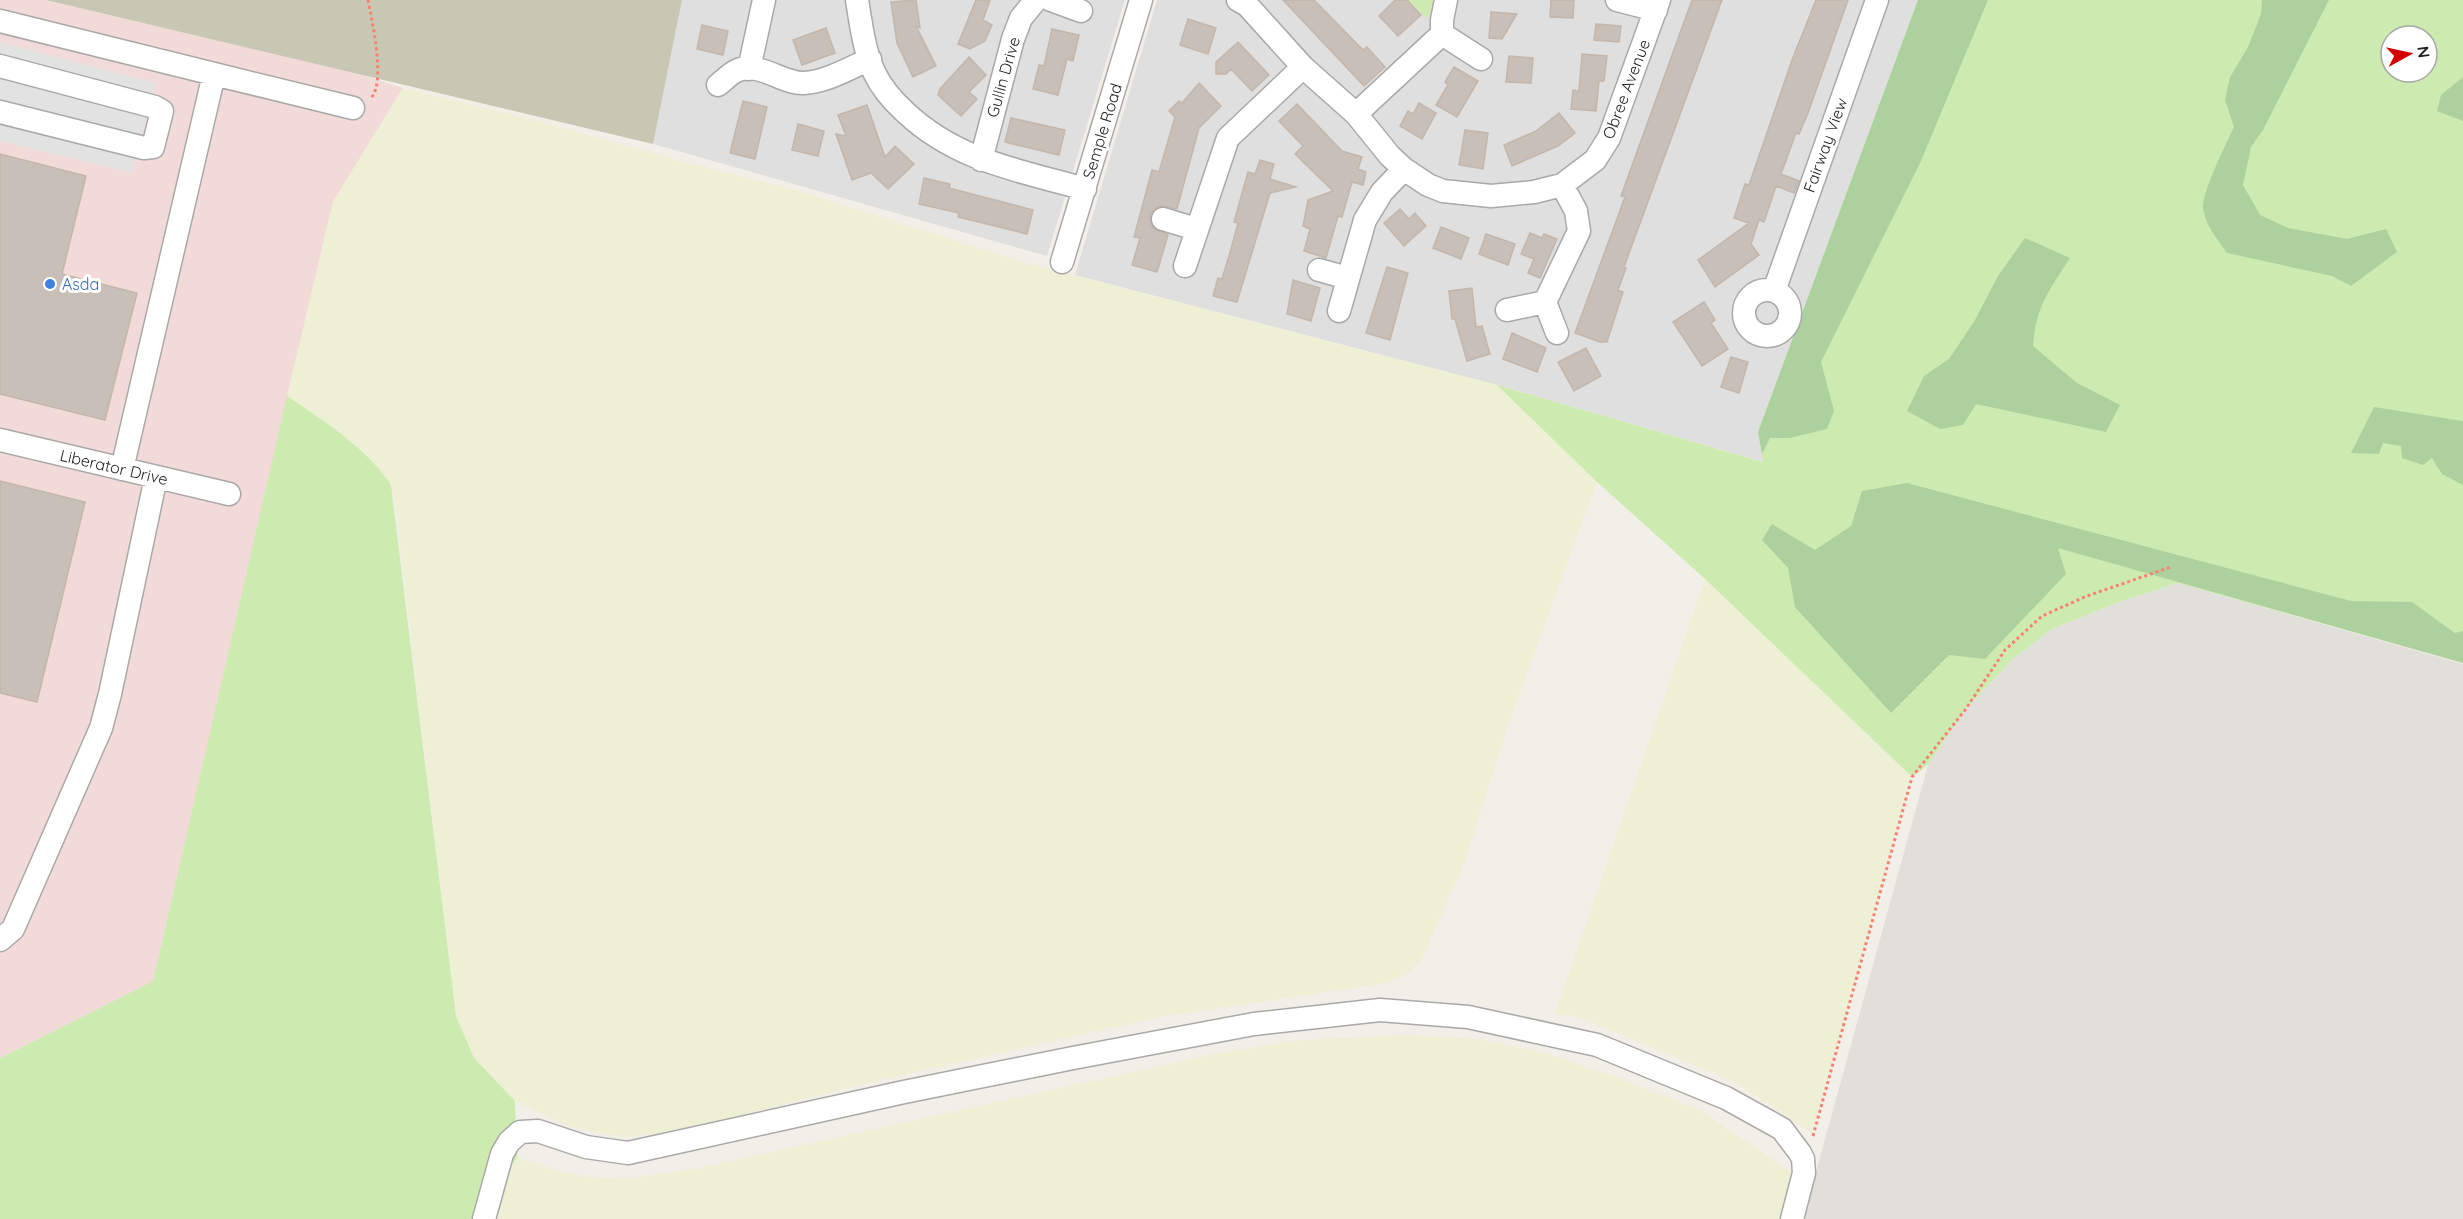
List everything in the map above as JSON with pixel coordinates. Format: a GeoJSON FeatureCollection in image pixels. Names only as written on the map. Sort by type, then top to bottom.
{"type":"FeatureCollection","features":[{"type":"Feature","properties":{"kind":"street"},"geometry":{"type":"LineString","coordinates":[[749,69],[764,0]]}},
{"type":"Feature","properties":{"kind":"street"},"geometry":{"type":"LineString","coordinates":[[857,0],[874,73],[892,100],[919,125],[946,144],[981,160],[1085,189]]}},
{"type":"Feature","properties":{"kind":"street","name":"Gullin Drive"},"geometry":{"type":"LineString","coordinates":[[981,160],[1013,39],[1021,18],[1036,0]]}},
{"type":"Feature","properties":{"kind":"street"},"geometry":{"type":"LineString","coordinates":[[1051,0],[1081,11]]}},
{"type":"Feature","properties":{"kind":"street","name":"Semple Road"},"geometry":{"type":"LineString","coordinates":[[1062,262],[1141,0]]}},
{"type":"Feature","properties":{"kind":"street","name":"Obree Avenue"},"geometry":{"type":"LineString","coordinates":[[1238,0],[1246,4],[1303,67],[1356,114],[1390,156],[1404,169],[1428,185],[1443,191],[1491,196],[1534,192],[1562,186],[1595,160],[1609,138],[1658,5],[1617,0]]}},
{"type":"Feature","properties":{"kind":"street"},"geometry":{"type":"LineString","coordinates":[[1356,114],[1442,34],[1446,0]]}},
{"type":"Feature","properties":{"kind":"street","name":"Fairway View"},"geometry":{"type":"LineString","coordinates":[[1774,291],[1877,0]]}},
{"type":"Feature","properties":{"kind":"street"},"geometry":{"type":"LineString","coordinates":[[0,21],[353,108]]}},
{"type":"Feature","properties":{"kind":"street"},"geometry":{"type":"LineString","coordinates":[[1442,34],[1481,59]]}},
{"type":"Feature","properties":{"kind":"street"},"geometry":{"type":"LineString","coordinates":[[718,86],[737,70],[767,72],[783,80],[804,83],[833,76],[870,59]]}},
{"type":"Feature","properties":{"kind":"street"},"geometry":{"type":"LineString","coordinates":[[0,66],[156,106],[162,111],[153,147],[144,148],[0,112]]}},
{"type":"Feature","properties":{"kind":"street"},"geometry":{"type":"LineString","coordinates":[[1185,266],[1228,138],[1303,67]]}},
{"type":"Feature","properties":{"kind":"street"},"geometry":{"type":"LineString","coordinates":[[122,469],[214,74]]}},
{"type":"Feature","properties":{"kind":"street"},"geometry":{"type":"LineString","coordinates":[[1339,311],[1365,220],[1382,192],[1404,169]]}},
{"type":"Feature","properties":{"kind":"street"},"geometry":{"type":"LineString","coordinates":[[1557,333],[1545,302],[1579,231],[1576,210],[1562,186]]}},
{"type":"Feature","properties":{"kind":"street"},"geometry":{"type":"LineString","coordinates":[[1163,219],[1196,229]]}},
{"type":"Feature","properties":{"kind":"street"},"geometry":{"type":"LineString","coordinates":[[1319,270],[1348,278]]}},
{"type":"Feature","properties":{"kind":"street"},"geometry":{"type":"LineString","coordinates":[[1507,310],[1545,302]]}},
{"type":"Feature","properties":{"kind":"street","name":"Liberator Drive"},"geometry":{"type":"LineString","coordinates":[[0,440],[229,494]]}},
{"type":"Feature","properties":{"kind":"street"},"geometry":{"type":"LineString","coordinates":[[0,940],[13,929],[101,728],[156,477]]}},
{"type":"Feature","properties":{"kind":"street"},"geometry":{"type":"LineString","coordinates":[[484,1219],[502,1154],[509,1142],[520,1132],[538,1131],[585,1147],[628,1153],[904,1092],[1073,1058],[1254,1024],[1380,1010],[1468,1017],[1597,1045],[1726,1098],[1782,1129],[1803,1159],[1804,1166],[1792,1219]]}},
{"type":"Feature","properties":{"kind":"path"},"geometry":{"type":"LineString","coordinates":[[353,108],[362,108],[374,94],[377,69],[368,0]]}},
{"type":"Feature","properties":{"kind":"path"},"geometry":{"type":"LineString","coordinates":[[1804,1166],[1912,777],[1965,710],[2005,650],[2042,616],[2087,596],[2171,567]]}},
{"type":"Feature","properties":{"kind":"shaded area"},"geometry":{"type":"Polygon","coordinates":[[[0,0],[46,0],[353,72],[403,88],[333,202],[153,981],[0,1058],[0,0]]]}},
{"type":"Feature","properties":{"kind":"shaded area"},"geometry":{"type":"Polygon","coordinates":[[[46,0],[682,0],[653,144],[46,0]]]}},
{"type":"Feature","properties":{"kind":"shaded area"},"geometry":{"type":"Polygon","coordinates":[[[682,0],[1125,0],[1047,256],[653,144],[682,0]]]}},
{"type":"Feature","properties":{"kind":"shaded area"},"geometry":{"type":"Polygon","coordinates":[[[1157,0],[1918,0],[1758,432],[1764,462],[1497,385],[1075,275],[1157,0]]]}},
{"type":"Feature","properties":{"kind":"shaded area"},"geometry":{"type":"Polygon","coordinates":[[[0,42],[156,83],[132,173],[0,141],[0,42]]]}},
{"type":"Feature","properties":{"kind":"shaded area"},"geometry":{"type":"Polygon","coordinates":[[[403,88],[539,121],[788,188],[1023,262],[1497,385],[1597,482],[1509,723],[1464,864],[1421,961],[1406,975],[1386,983],[1160,1017],[850,1087],[690,1129],[625,1138],[568,1126],[515,1101],[474,1058],[456,1016],[394,499],[364,452],[287,396],[333,202],[403,88]]]}},
{"type":"Feature","properties":{"kind":"shaded area"},"geometry":{"type":"Polygon","coordinates":[[[1705,579],[1912,777],[1813,1134],[1734,1082],[1581,1018],[1555,1013],[1705,579]]]}},
{"type":"Feature","properties":{"kind":"shaded area"},"geometry":{"type":"Polygon","coordinates":[[[2178,583],[2463,664],[2463,1219],[1803,1219],[1928,765],[1965,710],[2014,658],[2052,629],[2119,602],[2178,583]]]}},
{"type":"Feature","properties":{"kind":"shaded area"},"geometry":{"type":"Polygon","coordinates":[[[1406,1035],[1479,1039],[1542,1052],[1700,1110],[1797,1176],[1785,1219],[494,1219],[508,1172],[517,1157],[559,1171],[589,1177],[627,1179],[700,1168],[1215,1054],[1299,1040],[1406,1035]]]}},
{"type":"Feature","properties":{"kind":"green space"},"geometry":{"type":"Polygon","coordinates":[[[1408,0],[1437,0],[1427,18],[1408,0]]]}},
{"type":"Feature","properties":{"kind":"green space"},"geometry":{"type":"Polygon","coordinates":[[[1918,0],[2463,0],[2463,663],[2178,583],[2119,602],[2052,629],[2014,658],[1965,710],[1928,765],[1912,777],[1705,579],[1597,482],[1497,385],[1763,462],[1758,432],[1918,0]]]}},
{"type":"Feature","properties":{"kind":"green space"},"geometry":{"type":"Polygon","coordinates":[[[1918,0],[1988,0],[1921,161],[1821,362],[1834,411],[1827,429],[1790,438],[1770,438],[1762,454],[1758,432],[1918,0]]]}},
{"type":"Feature","properties":{"kind":"green space"},"geometry":{"type":"Polygon","coordinates":[[[2262,0],[2329,0],[2263,130],[2251,147],[2243,185],[2260,215],[2288,228],[2347,239],[2386,229],[2397,252],[2351,286],[2332,276],[2227,253],[2212,231],[2204,213],[2206,191],[2234,127],[2225,100],[2230,77],[2248,47],[2261,14],[2262,0]]]}},
{"type":"Feature","properties":{"kind":"green space"},"geometry":{"type":"Polygon","coordinates":[[[2463,77],[2463,121],[2437,111],[2441,95],[2463,77]]]}},
{"type":"Feature","properties":{"kind":"green space"},"geometry":{"type":"Polygon","coordinates":[[[2025,238],[2070,258],[2040,309],[2033,346],[2077,383],[2120,405],[2106,432],[1976,404],[1963,425],[1940,429],[1907,411],[1924,376],[1949,359],[1975,320],[1998,276],[2025,238]]]}},
{"type":"Feature","properties":{"kind":"green space"},"geometry":{"type":"Polygon","coordinates":[[[287,396],[357,447],[381,471],[391,485],[456,1016],[474,1058],[515,1101],[517,1157],[508,1172],[494,1219],[0,1219],[0,1058],[153,981],[287,396]]]}},
{"type":"Feature","properties":{"kind":"green space"},"geometry":{"type":"Polygon","coordinates":[[[2374,407],[2463,421],[2463,485],[2442,474],[2432,458],[2423,465],[2402,458],[2401,446],[2383,443],[2379,454],[2351,453],[2374,407]]]}},
{"type":"Feature","properties":{"kind":"green space"},"geometry":{"type":"Polygon","coordinates":[[[1907,483],[2351,601],[2412,602],[2455,633],[2463,631],[2463,663],[2058,548],[2066,574],[1985,659],[1949,655],[1891,713],[1795,607],[1788,568],[1762,540],[1772,524],[1815,550],[1851,526],[1862,491],[1907,483]]]}},
{"type":"Feature","properties":{"kind":"building"},"geometry":{"type":"Polygon","coordinates":[[[916,0],[920,28],[916,26],[936,66],[913,77],[897,43],[891,2],[916,0]]]}},
{"type":"Feature","properties":{"kind":"building"},"geometry":{"type":"Polygon","coordinates":[[[976,0],[990,0],[983,20],[992,25],[985,41],[970,49],[958,44],[976,0]]]}},
{"type":"Feature","properties":{"kind":"building"},"geometry":{"type":"Polygon","coordinates":[[[1283,0],[1314,0],[1363,50],[1367,47],[1385,67],[1364,86],[1283,0]]]}},
{"type":"Feature","properties":{"kind":"building"},"geometry":{"type":"Polygon","coordinates":[[[1395,0],[1407,0],[1421,15],[1398,36],[1379,16],[1395,0]]]}},
{"type":"Feature","properties":{"kind":"building"},"geometry":{"type":"Polygon","coordinates":[[[1551,0],[1574,0],[1573,18],[1550,17],[1551,0]]]}},
{"type":"Feature","properties":{"kind":"building"},"geometry":{"type":"Polygon","coordinates":[[[1692,0],[1722,0],[1624,267],[1626,268],[1618,290],[1623,292],[1607,342],[1600,342],[1575,333],[1625,197],[1621,196],[1692,0]]]}},
{"type":"Feature","properties":{"kind":"building"},"geometry":{"type":"Polygon","coordinates":[[[1816,0],[1848,0],[1808,113],[1799,134],[1796,133],[1781,174],[1799,181],[1794,193],[1776,186],[1764,222],[1759,220],[1751,244],[1759,255],[1715,287],[1698,260],[1749,223],[1734,218],[1745,184],[1749,185],[1792,60],[1816,0]]]}},
{"type":"Feature","properties":{"kind":"building"},"geometry":{"type":"Polygon","coordinates":[[[1491,12],[1517,14],[1502,39],[1489,38],[1491,12]]]}},
{"type":"Feature","properties":{"kind":"building"},"geometry":{"type":"Polygon","coordinates":[[[1188,19],[1216,28],[1208,54],[1180,45],[1188,19]]]}},
{"type":"Feature","properties":{"kind":"building"},"geometry":{"type":"Polygon","coordinates":[[[1596,24],[1621,26],[1619,42],[1594,40],[1596,24]]]}},
{"type":"Feature","properties":{"kind":"building"},"geometry":{"type":"Polygon","coordinates":[[[702,25],[728,31],[723,55],[697,49],[702,25]]]}},
{"type":"Feature","properties":{"kind":"building"},"geometry":{"type":"Polygon","coordinates":[[[826,28],[835,53],[802,65],[793,40],[826,28]]]}},
{"type":"Feature","properties":{"kind":"building"},"geometry":{"type":"Polygon","coordinates":[[[1052,29],[1079,35],[1073,61],[1067,59],[1058,95],[1033,89],[1039,65],[1044,66],[1052,29]]]}},
{"type":"Feature","properties":{"kind":"building"},"geometry":{"type":"Polygon","coordinates":[[[1238,42],[1269,75],[1252,91],[1231,69],[1226,74],[1216,74],[1216,62],[1238,42]]]}},
{"type":"Feature","properties":{"kind":"building"},"geometry":{"type":"Polygon","coordinates":[[[1582,54],[1607,56],[1604,81],[1599,81],[1596,111],[1571,109],[1573,90],[1579,91],[1582,54]]]}},
{"type":"Feature","properties":{"kind":"building"},"geometry":{"type":"Polygon","coordinates":[[[1509,56],[1533,58],[1531,83],[1506,82],[1509,56]]]}},
{"type":"Feature","properties":{"kind":"building"},"geometry":{"type":"Polygon","coordinates":[[[969,57],[986,75],[969,92],[977,99],[961,116],[938,95],[940,89],[969,57]]]}},
{"type":"Feature","properties":{"kind":"building"},"geometry":{"type":"Polygon","coordinates":[[[1454,67],[1478,81],[1457,117],[1436,105],[1448,85],[1445,82],[1454,67]]]}},
{"type":"Feature","properties":{"kind":"building"},"geometry":{"type":"Polygon","coordinates":[[[1199,83],[1221,106],[1199,128],[1177,209],[1161,206],[1154,209],[1150,215],[1153,228],[1168,235],[1157,272],[1132,265],[1140,238],[1134,237],[1152,170],[1159,172],[1175,117],[1169,111],[1179,101],[1182,103],[1199,83]]]}},
{"type":"Feature","properties":{"kind":"building"},"geometry":{"type":"Polygon","coordinates":[[[743,101],[767,107],[755,159],[730,153],[743,101]]]}},
{"type":"Feature","properties":{"kind":"building"},"geometry":{"type":"Polygon","coordinates":[[[1419,103],[1436,113],[1422,139],[1400,126],[1408,111],[1413,114],[1419,103]]]}},
{"type":"Feature","properties":{"kind":"building"},"geometry":{"type":"Polygon","coordinates":[[[1297,104],[1342,151],[1362,157],[1358,169],[1366,172],[1363,185],[1352,182],[1342,217],[1338,216],[1326,258],[1304,251],[1310,229],[1303,226],[1308,200],[1333,191],[1295,154],[1303,146],[1279,121],[1297,104]]]}},
{"type":"Feature","properties":{"kind":"building"},"geometry":{"type":"Polygon","coordinates":[[[867,105],[885,157],[895,146],[914,164],[888,189],[871,173],[852,180],[836,134],[846,136],[838,115],[867,105]]]}},
{"type":"Feature","properties":{"kind":"building"},"geometry":{"type":"Polygon","coordinates":[[[1559,113],[1575,133],[1558,146],[1512,166],[1504,145],[1536,131],[1559,113]]]}},
{"type":"Feature","properties":{"kind":"building"},"geometry":{"type":"Polygon","coordinates":[[[1011,118],[1065,130],[1059,155],[1005,142],[1011,118]]]}},
{"type":"Feature","properties":{"kind":"building"},"geometry":{"type":"Polygon","coordinates":[[[798,124],[824,131],[818,156],[792,150],[798,124]]]}},
{"type":"Feature","properties":{"kind":"building"},"geometry":{"type":"Polygon","coordinates":[[[1465,130],[1488,133],[1483,169],[1459,165],[1465,130]]]}},
{"type":"Feature","properties":{"kind":"building","name":"Asda"},"geometry":{"type":"Polygon","coordinates":[[[0,154],[86,176],[62,274],[137,293],[105,420],[0,394],[0,154]]]}},
{"type":"Feature","properties":{"kind":"building"},"geometry":{"type":"Polygon","coordinates":[[[1260,160],[1274,164],[1270,179],[1296,187],[1270,193],[1237,302],[1213,296],[1218,278],[1222,279],[1231,249],[1238,223],[1234,222],[1248,172],[1255,174],[1260,160]]]}},
{"type":"Feature","properties":{"kind":"building"},"geometry":{"type":"Polygon","coordinates":[[[924,178],[950,184],[949,188],[1033,210],[1027,234],[958,217],[959,213],[919,204],[924,178]]]}},
{"type":"Feature","properties":{"kind":"building"},"geometry":{"type":"Polygon","coordinates":[[[1400,209],[1409,219],[1415,213],[1426,226],[1404,246],[1384,223],[1400,209]]]}},
{"type":"Feature","properties":{"kind":"building"},"geometry":{"type":"Polygon","coordinates":[[[1441,227],[1469,238],[1461,259],[1433,248],[1441,227]]]}},
{"type":"Feature","properties":{"kind":"building"},"geometry":{"type":"Polygon","coordinates":[[[1530,233],[1542,238],[1544,234],[1557,239],[1540,278],[1528,273],[1534,259],[1521,254],[1530,233]]]}},
{"type":"Feature","properties":{"kind":"building"},"geometry":{"type":"Polygon","coordinates":[[[1486,234],[1515,244],[1508,265],[1479,254],[1486,234]]]}},
{"type":"Feature","properties":{"kind":"building"},"geometry":{"type":"Polygon","coordinates":[[[1387,267],[1408,273],[1390,340],[1366,333],[1387,267]]]}},
{"type":"Feature","properties":{"kind":"building"},"geometry":{"type":"Polygon","coordinates":[[[1293,280],[1320,288],[1311,321],[1287,314],[1293,280]]]}},
{"type":"Feature","properties":{"kind":"building"},"geometry":{"type":"Polygon","coordinates":[[[1472,288],[1476,327],[1482,326],[1490,354],[1467,361],[1455,319],[1452,319],[1449,291],[1472,288]]]}},
{"type":"Feature","properties":{"kind":"building"},"geometry":{"type":"Polygon","coordinates":[[[1704,302],[1715,320],[1711,323],[1728,349],[1702,366],[1673,322],[1704,302]]]}},
{"type":"Feature","properties":{"kind":"building"},"geometry":{"type":"Polygon","coordinates":[[[1512,333],[1546,348],[1537,372],[1503,359],[1512,333]]]}},
{"type":"Feature","properties":{"kind":"building"},"geometry":{"type":"Polygon","coordinates":[[[1586,348],[1601,376],[1574,391],[1558,362],[1586,348]]]}},
{"type":"Feature","properties":{"kind":"building"},"geometry":{"type":"Polygon","coordinates":[[[1731,357],[1748,362],[1739,393],[1721,387],[1731,357]]]}},
{"type":"Feature","properties":{"kind":"building"},"geometry":{"type":"Polygon","coordinates":[[[0,481],[85,502],[37,702],[0,693],[0,481]]]}},
{"type":"Feature","properties":{"kind":"place","name":"Asda"},"geometry":{"type":"Point","coordinates":[50,284]}}]}
